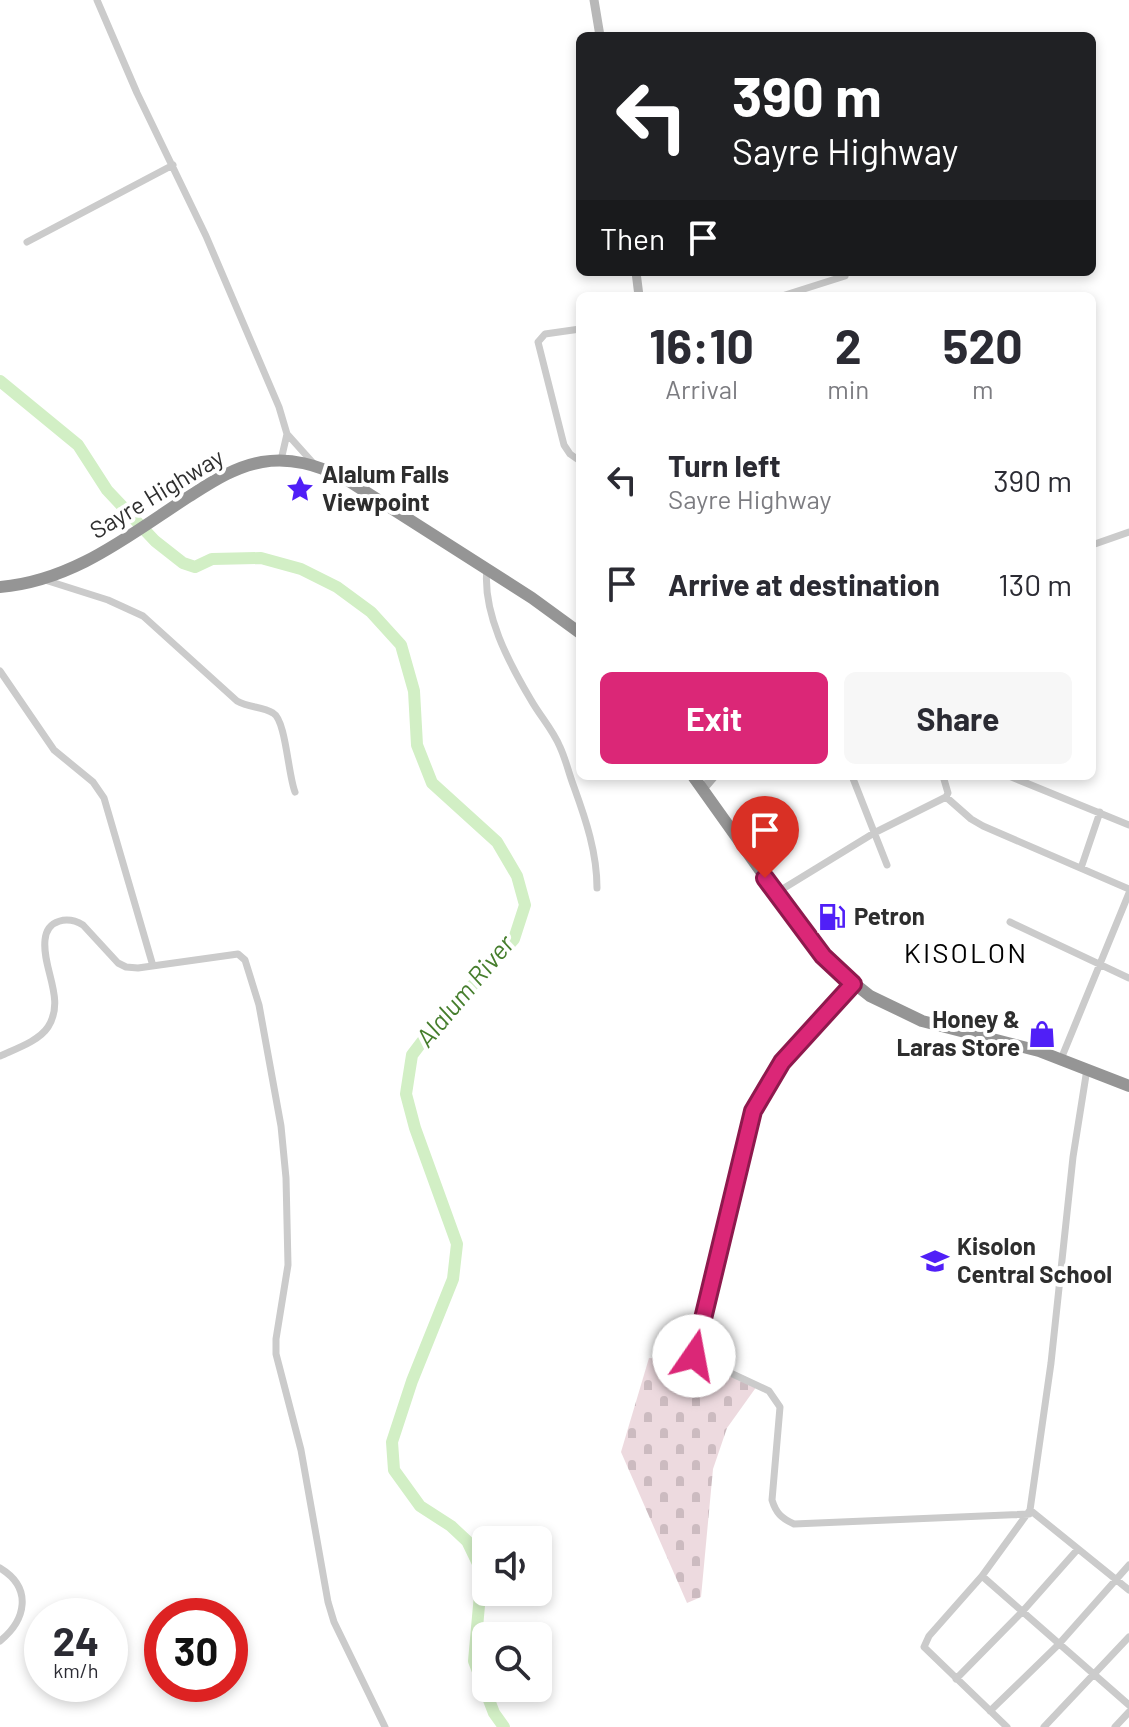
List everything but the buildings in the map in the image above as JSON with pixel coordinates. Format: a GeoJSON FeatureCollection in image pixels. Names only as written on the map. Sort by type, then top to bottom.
{"type":"FeatureCollection","features":[{"type":"Feature","properties":{"kind":"highway","name":"Sayre Highway"},"geometry":{"type":"LineString","coordinates":[[0,587],[45,580],[89,562],[229,473],[252,464],[301,461],[344,478],[487,568],[576,630]]}},
{"type":"Feature","properties":{"kind":"highway"},"geometry":{"type":"LineString","coordinates":[[696,780],[823,956],[853,984],[889,1007],[922,1021],[1027,1047],[1129,1086]]}},
{"type":"Feature","properties":{"kind":"street"},"geometry":{"type":"LineString","coordinates":[[97,0],[218,265],[279,407],[287,434],[315,466]]}},
{"type":"Feature","properties":{"kind":"street"},"geometry":{"type":"LineString","coordinates":[[594,0],[599,32]]}},
{"type":"Feature","properties":{"kind":"street"},"geometry":{"type":"LineString","coordinates":[[27,242],[173,165]]}},
{"type":"Feature","properties":{"kind":"street"},"geometry":{"type":"LineString","coordinates":[[795,292],[845,276]]}},
{"type":"Feature","properties":{"kind":"street"},"geometry":{"type":"LineString","coordinates":[[576,330],[545,334],[538,342],[564,445],[576,458]]}},
{"type":"Feature","properties":{"kind":"street"},"geometry":{"type":"LineString","coordinates":[[281,460],[287,434]]}},
{"type":"Feature","properties":{"kind":"street"},"geometry":{"type":"LineString","coordinates":[[1096,544],[1129,532]]}},
{"type":"Feature","properties":{"kind":"street"},"geometry":{"type":"LineString","coordinates":[[487,568],[485,581],[488,599],[506,650],[531,701],[561,747],[568,767],[591,840],[597,888]]}},
{"type":"Feature","properties":{"kind":"street"},"geometry":{"type":"LineString","coordinates":[[45,580],[135,611],[237,701],[247,707],[275,713],[281,721],[289,778],[295,792]]}},
{"type":"Feature","properties":{"kind":"street"},"geometry":{"type":"LineString","coordinates":[[0,671],[51,746],[69,765],[93,782],[104,798],[153,966]]}},
{"type":"Feature","properties":{"kind":"street"},"geometry":{"type":"LineString","coordinates":[[702,790],[711,780]]}},
{"type":"Feature","properties":{"kind":"street"},"geometry":{"type":"LineString","coordinates":[[854,780],[887,865]]}},
{"type":"Feature","properties":{"kind":"street"},"geometry":{"type":"LineString","coordinates":[[776,893],[874,833],[946,797],[948,793],[944,780]]}},
{"type":"Feature","properties":{"kind":"street"},"geometry":{"type":"LineString","coordinates":[[1019,780],[1129,825]]}},
{"type":"Feature","properties":{"kind":"street"},"geometry":{"type":"LineString","coordinates":[[946,797],[983,826],[1129,891],[1061,1059]]}},
{"type":"Feature","properties":{"kind":"street"},"geometry":{"type":"LineString","coordinates":[[1081,868],[1100,812]]}},
{"type":"Feature","properties":{"kind":"street"},"geometry":{"type":"LineString","coordinates":[[0,1056],[42,1034],[49,1026],[55,997],[45,940],[54,923],[68,919],[83,925],[126,967],[238,954],[245,960],[259,1005],[281,1126],[286,1178],[288,1265],[276,1339],[278,1365],[301,1450],[328,1602],[334,1622],[385,1727]]}},
{"type":"Feature","properties":{"kind":"street"},"geometry":{"type":"LineString","coordinates":[[1010,922],[1129,978]]}},
{"type":"Feature","properties":{"kind":"street"},"geometry":{"type":"LineString","coordinates":[[853,984],[782,1062],[753,1111],[694,1356],[769,1391],[777,1400],[780,1407],[772,1500],[775,1511],[783,1519],[794,1524],[1029,1512],[1129,1590]]}},
{"type":"Feature","properties":{"kind":"street"},"geometry":{"type":"LineString","coordinates":[[1007,1727],[925,1650],[925,1643],[982,1576],[1029,1512],[1051,1363],[1073,1157],[1087,1069]]}},
{"type":"Feature","properties":{"kind":"street"},"geometry":{"type":"LineString","coordinates":[[956,1679],[1077,1550]]}},
{"type":"Feature","properties":{"kind":"street"},"geometry":{"type":"LineString","coordinates":[[990,1711],[1058,1645],[1129,1565]]}},
{"type":"Feature","properties":{"kind":"street"},"geometry":{"type":"LineString","coordinates":[[0,1568],[16,1581],[22,1596],[19,1621],[0,1641]]}},
{"type":"Feature","properties":{"kind":"street"},"geometry":{"type":"LineString","coordinates":[[982,1576],[1129,1705]]}},
{"type":"Feature","properties":{"kind":"street"},"geometry":{"type":"LineString","coordinates":[[1044,1727],[1129,1637]]}},
{"type":"Feature","properties":{"kind":"street"},"geometry":{"type":"LineString","coordinates":[[1115,1727],[1129,1712]]}},
{"type":"Feature","properties":{"kind":"green space"},"geometry":{"type":"Polygon","coordinates":[[[649,1358],[687,1361],[757,1386],[727,1428],[713,1469],[701,1597],[687,1603],[621,1452],[649,1358]]]}},
{"type":"Feature","properties":{"kind":"waterway","name":"Alalum River"},"geometry":{"type":"LineString","coordinates":[[0,381],[78,445],[107,490],[155,541],[183,563],[195,567],[212,559],[261,558],[301,569],[337,587],[371,612],[401,645],[414,691],[417,745],[432,783],[497,842],[517,876],[525,905],[514,939],[444,1013],[412,1055],[406,1094],[415,1128],[457,1244],[453,1279],[412,1381],[392,1442],[394,1470],[420,1506],[451,1526],[467,1541],[482,1572],[474,1661],[494,1713],[504,1727]]}},
{"type":"Feature","properties":{"kind":"place","name":"Alalum Falls Viewpoint"},"geometry":{"type":"Point","coordinates":[300,489]}},
{"type":"Feature","properties":{"kind":"place","name":"Petron"},"geometry":{"type":"Point","coordinates":[832,917]}},
{"type":"Feature","properties":{"kind":"place","name":"Honey & Laras Store"},"geometry":{"type":"Point","coordinates":[1042,1034]}},
{"type":"Feature","properties":{"kind":"place","name":"Kisolon Central School"},"geometry":{"type":"Point","coordinates":[935,1261]}},
{"type":"Feature","properties":{"kind":"district","name":"KISOLON"},"geometry":{"type":"Point","coordinates":[966,953]}},
{"type":"Feature","properties":{"kind":"route"},"geometry":{"type":"LineString","coordinates":[[694,1356],[753,1111],[782,1062],[853,984],[823,956],[765,878]]}}]}
